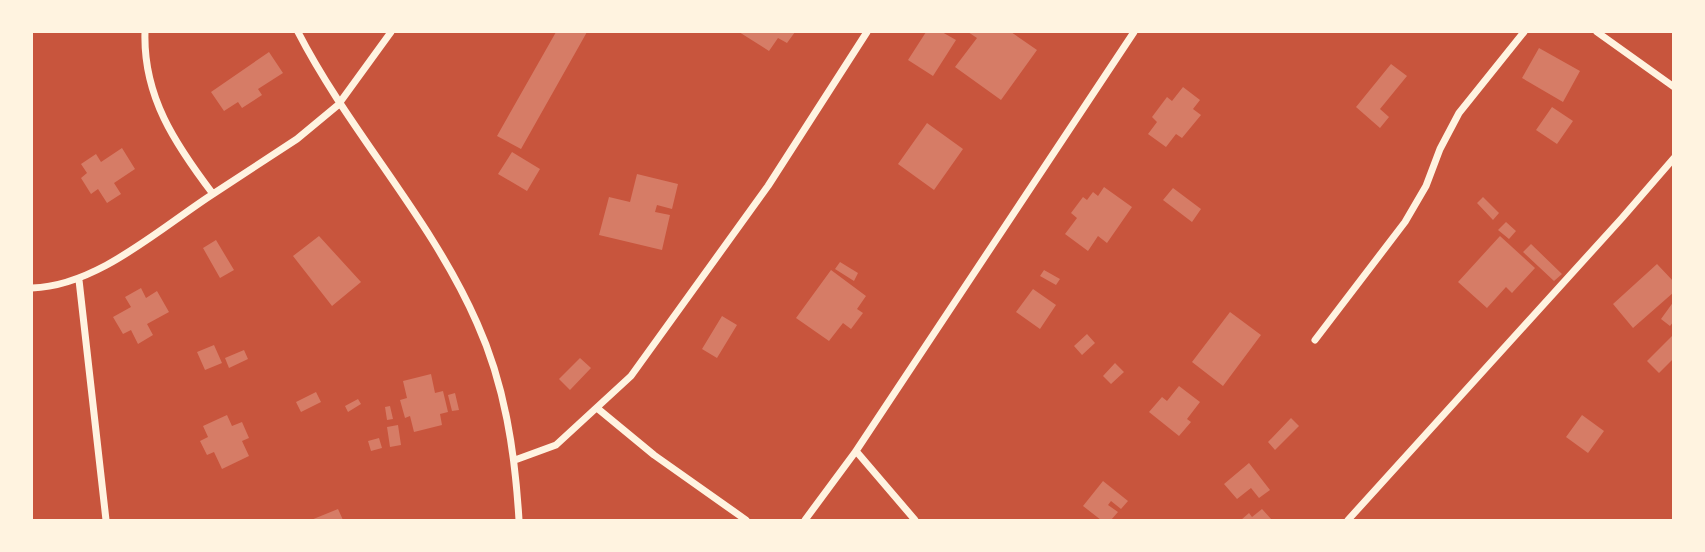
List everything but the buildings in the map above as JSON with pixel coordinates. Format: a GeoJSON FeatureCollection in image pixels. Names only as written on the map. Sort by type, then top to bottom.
{"type":"FeatureCollection","features":[{"type":"Feature","properties":{"kind":"street"},"geometry":{"type":"LineString","coordinates":[[145,32],[149,83],[161,117],[212,194]]}},
{"type":"Feature","properties":{"kind":"street"},"geometry":{"type":"LineString","coordinates":[[298,32],[338,105],[412,209],[478,324],[505,410],[515,460],[519,520]]}},
{"type":"Feature","properties":{"kind":"street"},"geometry":{"type":"LineString","coordinates":[[32,288],[51,287],[79,280],[297,139],[338,105],[391,32]]}},
{"type":"Feature","properties":{"kind":"street"},"geometry":{"type":"LineString","coordinates":[[515,460],[556,445],[631,376],[768,186],[867,32]]}},
{"type":"Feature","properties":{"kind":"street"},"geometry":{"type":"LineString","coordinates":[[805,520],[856,451],[1134,32]]}},
{"type":"Feature","properties":{"kind":"street"},"geometry":{"type":"LineString","coordinates":[[1315,340],[1405,222],[1426,186],[1440,149],[1459,113],[1524,32]]}},
{"type":"Feature","properties":{"kind":"street"},"geometry":{"type":"LineString","coordinates":[[1597,32],[1674,87]]}},
{"type":"Feature","properties":{"kind":"street"},"geometry":{"type":"LineString","coordinates":[[1348,520],[1549,301],[1674,158]]}},
{"type":"Feature","properties":{"kind":"street"},"geometry":{"type":"LineString","coordinates":[[79,280],[106,520]]}},
{"type":"Feature","properties":{"kind":"street"},"geometry":{"type":"LineString","coordinates":[[597,408],[654,455],[746,520]]}},
{"type":"Feature","properties":{"kind":"street"},"geometry":{"type":"LineString","coordinates":[[856,451],[915,520]]}}]}
